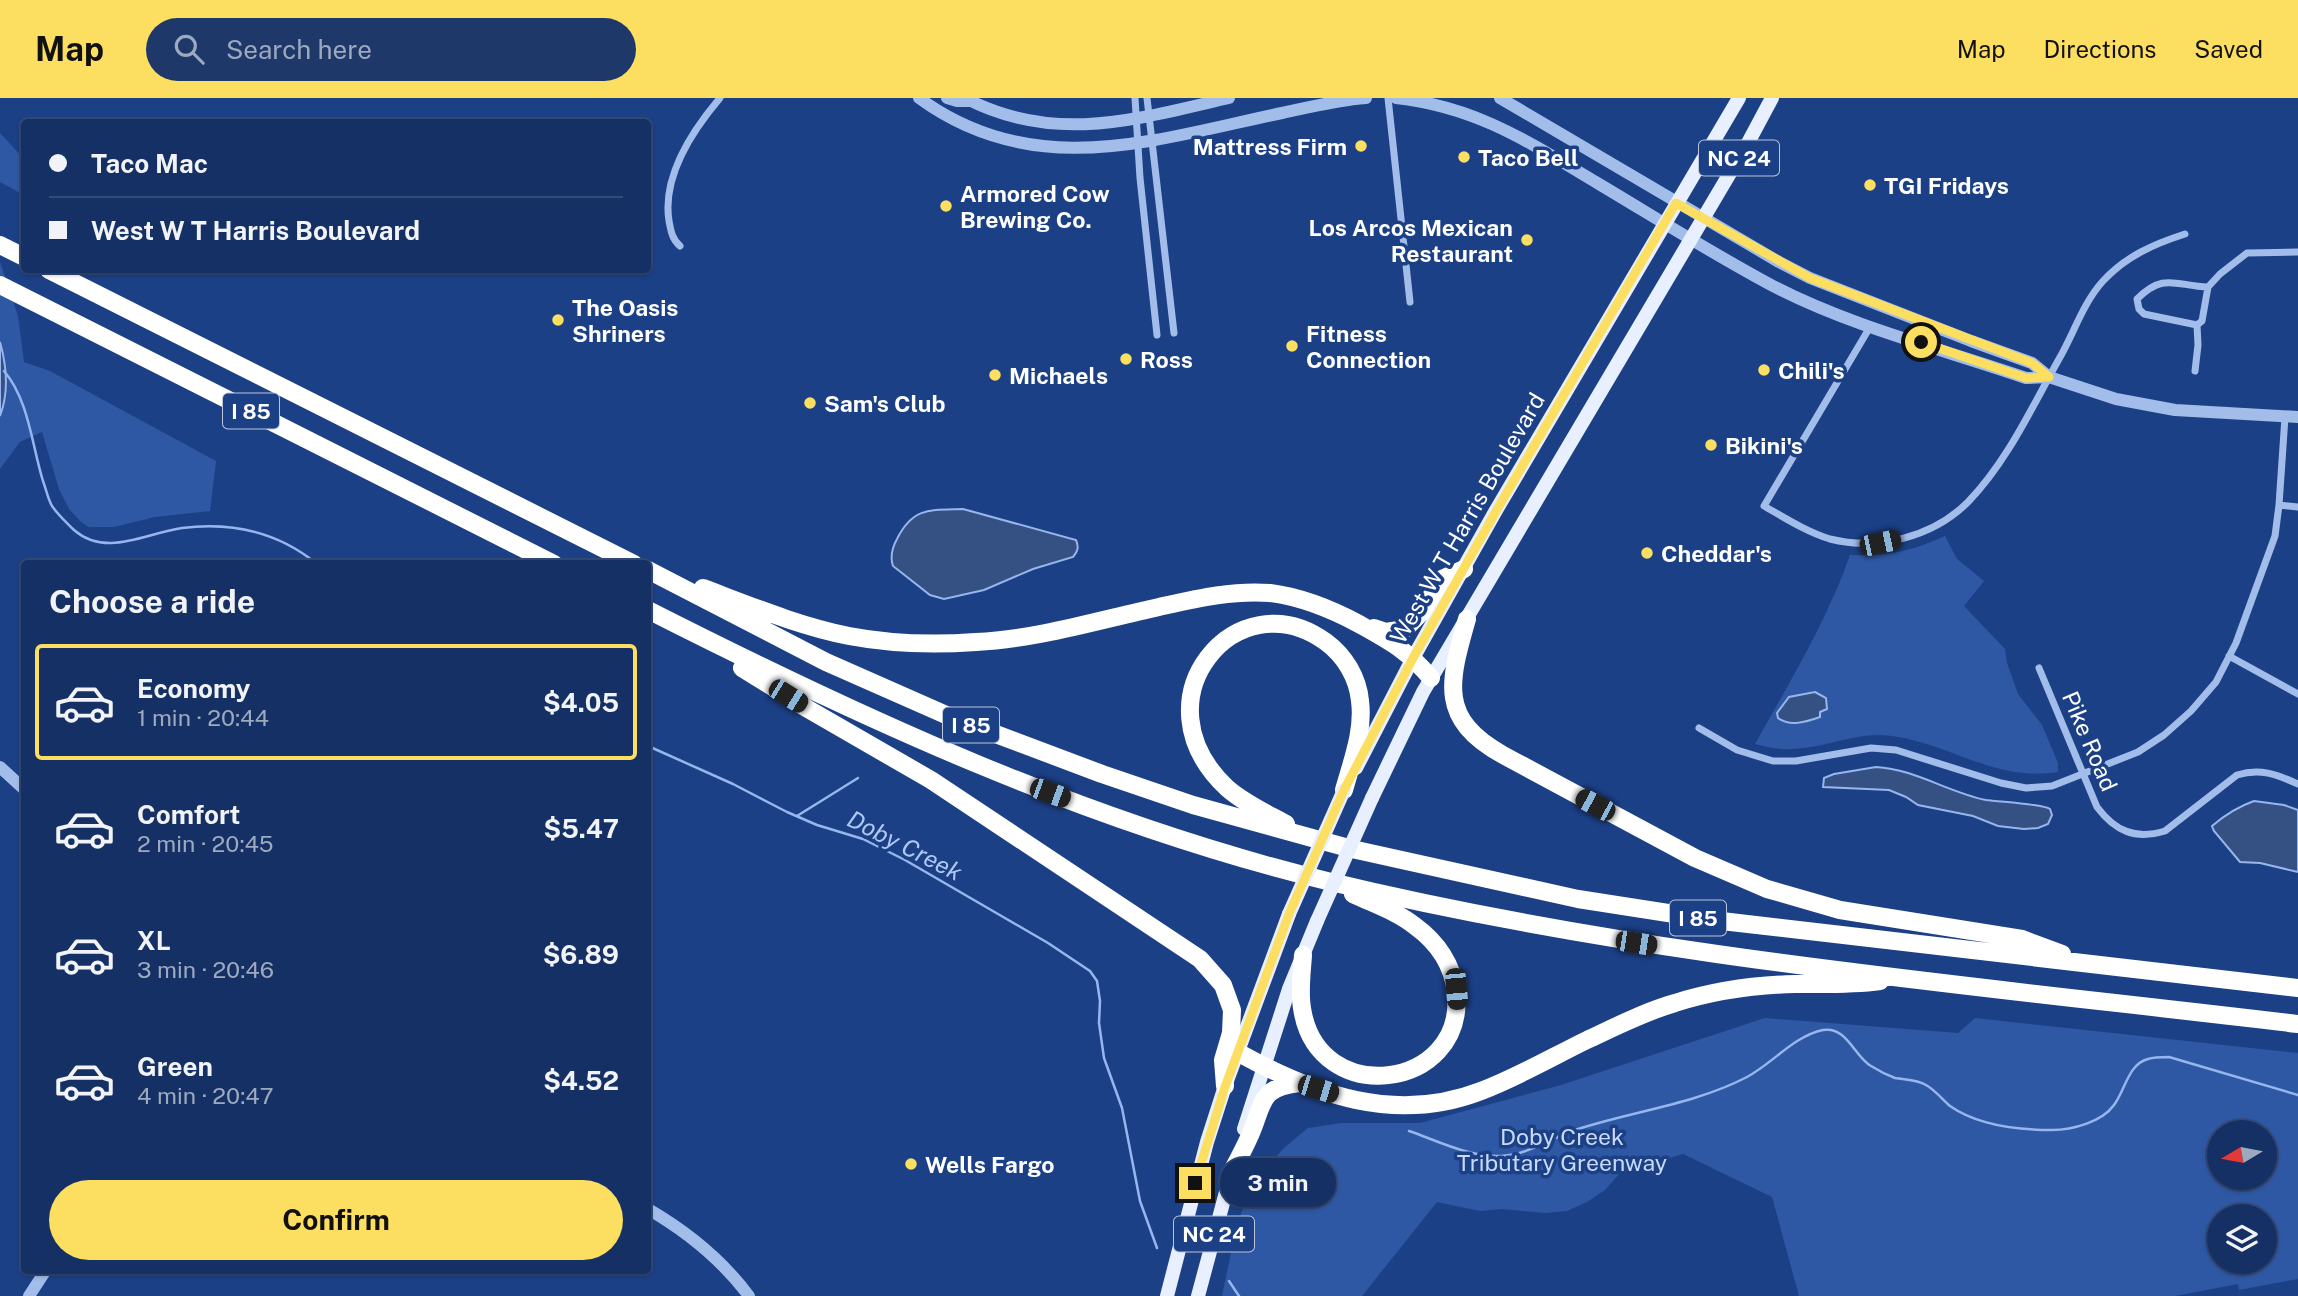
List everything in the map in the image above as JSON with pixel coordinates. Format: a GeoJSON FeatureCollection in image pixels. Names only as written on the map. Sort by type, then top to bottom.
{"type":"FeatureCollection","features":[{"type":"Feature","properties":{"kind":"highway"},"geometry":{"type":"LineString","coordinates":[[0,245],[21,256]]}},
{"type":"Feature","properties":{"kind":"highway","name":"I 85"},"geometry":{"type":"LineString","coordinates":[[55,273],[626,560]]}},
{"type":"Feature","properties":{"kind":"highway","name":"I 85"},"geometry":{"type":"LineString","coordinates":[[5,287],[546,560]]}},
{"type":"Feature","properties":{"kind":"highway"},"geometry":{"type":"LineString","coordinates":[[611,552],[631,560]]}},
{"type":"Feature","properties":{"kind":"highway"},"geometry":{"type":"LineString","coordinates":[[651,569],[757,609],[818,628],[859,638],[918,644],[1016,638],[1191,600],[1244,593],[1270,593],[1313,603],[1357,623],[1400,647],[1431,678]]}},
{"type":"Feature","properties":{"kind":"highway"},"geometry":{"type":"LineString","coordinates":[[1357,623],[1386,632],[1405,629],[1422,613],[1442,579],[1464,569]]}},
{"type":"Feature","properties":{"kind":"highway","name":"I 85"},"geometry":{"type":"LineString","coordinates":[[651,570],[826,662],[953,718],[1090,770],[1193,805],[1352,849],[1578,899],[1648,910],[1764,927],[2298,988]]}},
{"type":"Feature","properties":{"kind":"highway","name":"I 85"},"geometry":{"type":"LineString","coordinates":[[651,612],[892,728],[1030,786],[1219,850],[1325,880],[1438,906],[1598,937],[1704,953],[2298,1024]]}},
{"type":"Feature","properties":{"kind":"highway"},"geometry":{"type":"LineString","coordinates":[[665,619],[808,709],[931,780],[1200,959],[1223,985],[1232,1010],[1231,1033],[1223,1060],[1225,1087]]}},
{"type":"Feature","properties":{"kind":"highway"},"geometry":{"type":"LineString","coordinates":[[1467,619],[1454,661],[1454,701],[1458,713],[1473,734],[1495,750],[1696,858],[1767,889],[1840,910],[2022,939],[2091,964]]}},
{"type":"Feature","properties":{"kind":"highway"},"geometry":{"type":"LineString","coordinates":[[1311,837],[1245,801],[1228,788],[1214,774],[1198,748],[1190,721],[1191,692],[1202,665],[1220,646],[1251,628],[1286,625],[1313,634],[1334,648],[1343,658],[1357,685],[1361,717],[1344,790]]}},
{"type":"Feature","properties":{"kind":"highway"},"geometry":{"type":"LineString","coordinates":[[1303,955],[1301,996],[1305,1023],[1318,1049],[1341,1068],[1371,1077],[1400,1074],[1433,1055],[1449,1034],[1455,1019],[1456,989],[1447,961],[1438,947],[1405,919],[1325,880]]}},
{"type":"Feature","properties":{"kind":"highway"},"geometry":{"type":"LineString","coordinates":[[1239,1053],[1303,1083],[1367,1103],[1388,1106],[1429,1104],[1481,1091],[1610,1030],[1675,1003],[1760,986],[1863,983],[1904,977]]}},
{"type":"Feature","properties":{"kind":"highway"},"geometry":{"type":"LineString","coordinates":[[1231,1173],[1251,1133],[1262,1100],[1280,1085],[1303,1083]]}},
{"type":"Feature","properties":{"kind":"main road","name":"West W T Harris Boulevard"},"geometry":{"type":"LineString","coordinates":[[1167,1296],[1195,1183],[1225,1087],[1289,914],[1344,790],[1413,658],[1499,506],[1739,98]]}},
{"type":"Feature","properties":{"kind":"main road","name":"NC 24"},"geometry":{"type":"LineString","coordinates":[[1198,1296],[1231,1173],[1289,989],[1372,798],[1431,678],[1772,98]]}},
{"type":"Feature","properties":{"kind":"street"},"geometry":{"type":"LineString","coordinates":[[680,246],[671,232],[668,197],[689,140],[720,98]]}},
{"type":"Feature","properties":{"kind":"street"},"geometry":{"type":"LineString","coordinates":[[919,98],[970,127],[1041,147],[1081,149],[1137,143],[1320,104],[1366,98]]}},
{"type":"Feature","properties":{"kind":"street"},"geometry":{"type":"LineString","coordinates":[[947,98],[968,100],[1011,116],[1060,125],[1108,124],[1229,98]]}},
{"type":"Feature","properties":{"kind":"street"},"geometry":{"type":"LineString","coordinates":[[1135,98],[1153,139],[1174,333]]}},
{"type":"Feature","properties":{"kind":"street"},"geometry":{"type":"LineString","coordinates":[[1147,98],[1137,143],[1157,334]]}},
{"type":"Feature","properties":{"kind":"street"},"geometry":{"type":"LineString","coordinates":[[1388,98],[1410,302]]}},
{"type":"Feature","properties":{"kind":"street"},"geometry":{"type":"LineString","coordinates":[[1396,98],[1451,107],[1506,129],[1690,239],[1800,299],[1871,326],[2026,378],[2049,377],[2116,399],[2190,411],[2291,417],[2275,536],[2236,643],[2216,682],[2191,711],[2164,735],[2138,752],[2052,786],[2026,788],[2001,783],[1896,750],[1871,748],[1796,761],[1773,761],[1737,750],[1699,729]]}},
{"type":"Feature","properties":{"kind":"street"},"geometry":{"type":"LineString","coordinates":[[1500,98],[1676,203],[1810,278],[2032,363],[2049,377]]}},
{"type":"Feature","properties":{"kind":"street"},"geometry":{"type":"LineString","coordinates":[[1871,326],[1764,506],[1815,534],[1839,540],[1880,543],[1921,532],[1958,511],[1981,486],[2020,427],[2084,307],[2104,281],[2116,268],[2145,248],[2185,234]]}},
{"type":"Feature","properties":{"kind":"street"},"geometry":{"type":"LineString","coordinates":[[2196,371],[2197,326],[2202,321],[2208,287],[2247,253],[2298,252]]}},
{"type":"Feature","properties":{"kind":"street"},"geometry":{"type":"LineString","coordinates":[[2197,326],[2144,314],[2139,309],[2137,299],[2154,284],[2168,282],[2208,287]]}},
{"type":"Feature","properties":{"kind":"street"},"geometry":{"type":"LineString","coordinates":[[2279,505],[2298,507]]}},
{"type":"Feature","properties":{"kind":"street"},"geometry":{"type":"LineString","coordinates":[[2229,656],[2298,694]]}},
{"type":"Feature","properties":{"kind":"street","name":"Pike Road"},"geometry":{"type":"LineString","coordinates":[[2039,668],[2082,775],[2097,807],[2109,822],[2136,834],[2152,835],[2165,831],[2237,775],[2251,771],[2269,772],[2298,784]]}},
{"type":"Feature","properties":{"kind":"street"},"geometry":{"type":"LineString","coordinates":[[0,767],[21,786]]}},
{"type":"Feature","properties":{"kind":"street"},"geometry":{"type":"LineString","coordinates":[[651,1211],[700,1245],[749,1296]]}},
{"type":"Feature","properties":{"kind":"street"},"geometry":{"type":"LineString","coordinates":[[29,1296],[43,1274]]}},
{"type":"Feature","properties":{"kind":"green space"},"geometry":{"type":"Polygon","coordinates":[[[0,133],[21,156],[21,193],[0,182],[0,133]]]}},
{"type":"Feature","properties":{"kind":"green space"},"geometry":{"type":"Polygon","coordinates":[[[0,262],[18,316],[24,362],[50,371],[216,461],[210,511],[155,517],[114,527],[89,527],[69,509],[59,489],[42,432],[20,442],[0,469],[0,262]]]}},
{"type":"Feature","properties":{"kind":"green space"},"geometry":{"type":"Polygon","coordinates":[[[1945,536],[1957,559],[1984,581],[1964,606],[2005,649],[2018,694],[2042,725],[2058,763],[2058,772],[2014,772],[1934,746],[1892,736],[1867,736],[1792,749],[1755,744],[1819,628],[1850,555],[1899,552],[1945,536]]]}},
{"type":"Feature","properties":{"kind":"green space","name":"Doby Creek Tributary Greenway"},"geometry":{"type":"Polygon","coordinates":[[[1765,1018],[1958,1033],[1975,1018],[2298,1053],[2298,1279],[2239,1290],[2238,1284],[2175,1296],[1799,1296],[1772,1197],[1683,1154],[1620,1173],[1605,1190],[1567,1211],[1480,1211],[1437,1202],[1362,1296],[1222,1296],[1237,1224],[1254,1180],[1284,1148],[1308,1128],[1341,1123],[1420,1123],[1561,1085],[1765,1018]]]}},
{"type":"Feature","properties":{"kind":"shaded area"},"geometry":{"type":"Polygon","coordinates":[[[0,342],[6,379],[0,416],[0,342]]]}},
{"type":"Feature","properties":{"kind":"shaded area"},"geometry":{"type":"Polygon","coordinates":[[[963,509],[1076,540],[1077,551],[1073,557],[1033,569],[984,590],[944,599],[930,595],[893,566],[894,546],[903,529],[916,516],[932,510],[963,509]]]}},
{"type":"Feature","properties":{"kind":"shaded area"},"geometry":{"type":"Polygon","coordinates":[[[1815,692],[1826,698],[1827,709],[1820,712],[1820,717],[1793,723],[1778,718],[1777,713],[1789,697],[1815,692]]]}},
{"type":"Feature","properties":{"kind":"shaded area"},"geometry":{"type":"Polygon","coordinates":[[[1876,767],[1918,776],[1986,800],[2046,807],[2052,815],[2048,824],[2038,828],[1998,826],[1973,816],[1918,805],[1889,790],[1823,787],[1824,778],[1834,774],[1876,767]]]}},
{"type":"Feature","properties":{"kind":"shaded area"},"geometry":{"type":"Polygon","coordinates":[[[2254,801],[2298,810],[2298,872],[2260,863],[2240,862],[2214,831],[2212,826],[2222,818],[2254,801]]]}},
{"type":"Feature","properties":{"kind":"waterway","name":"Doby Creek"},"geometry":{"type":"LineString","coordinates":[[4,371],[24,409],[51,503],[57,513],[86,538],[113,543],[182,528],[236,528],[270,537],[312,560]]}},
{"type":"Feature","properties":{"kind":"waterway","name":"Doby Creek"},"geometry":{"type":"LineString","coordinates":[[651,747],[733,784],[787,812],[817,825],[863,839],[905,860],[1048,943],[1090,971],[1097,981],[1104,1058],[1122,1108],[1140,1201],[1157,1248]]}},
{"type":"Feature","properties":{"kind":"waterway"},"geometry":{"type":"LineString","coordinates":[[797,816],[858,778]]}},
{"type":"Feature","properties":{"kind":"waterway","name":"Doby Creek"},"geometry":{"type":"LineString","coordinates":[[1409,1131],[1477,1154],[1500,1156],[1520,1153],[1575,1130],[1726,1087],[1757,1071],[1803,1038],[1823,1030],[1831,1030],[1844,1037],[1865,1061],[1883,1073],[1922,1083],[1950,1106],[1973,1118],[2012,1127],[2060,1130],[2094,1120],[2114,1105],[2136,1066],[2155,1057],[2169,1057],[2298,1095]]}},
{"type":"Feature","properties":{"kind":"waterway"},"geometry":{"type":"LineString","coordinates":[[1229,1281],[1239,1296]]}},
{"type":"Feature","properties":{"kind":"place","name":"Mattress Firm"},"geometry":{"type":"Point","coordinates":[1361,146]}},
{"type":"Feature","properties":{"kind":"place","name":"Taco Bell"},"geometry":{"type":"Point","coordinates":[1464,157]}},
{"type":"Feature","properties":{"kind":"place","name":"TGI Fridays"},"geometry":{"type":"Point","coordinates":[1870,185]}},
{"type":"Feature","properties":{"kind":"place","name":"Armored Cow Brewing Co."},"geometry":{"type":"Point","coordinates":[946,206]}},
{"type":"Feature","properties":{"kind":"place","name":"Los Arcos Mexican Restaurant"},"geometry":{"type":"Point","coordinates":[1527,240]}},
{"type":"Feature","properties":{"kind":"place","name":"The Oasis Shriners"},"geometry":{"type":"Point","coordinates":[558,320]}},
{"type":"Feature","properties":{"kind":"place","name":"Fitness Connection"},"geometry":{"type":"Point","coordinates":[1292,346]}},
{"type":"Feature","properties":{"kind":"place","name":"Ross"},"geometry":{"type":"Point","coordinates":[1126,359]}},
{"type":"Feature","properties":{"kind":"place","name":"Chili's"},"geometry":{"type":"Point","coordinates":[1764,370]}},
{"type":"Feature","properties":{"kind":"place","name":"Michaels"},"geometry":{"type":"Point","coordinates":[995,375]}},
{"type":"Feature","properties":{"kind":"place","name":"Sam's Club"},"geometry":{"type":"Point","coordinates":[810,403]}},
{"type":"Feature","properties":{"kind":"place","name":"Bikini's"},"geometry":{"type":"Point","coordinates":[1711,445]}},
{"type":"Feature","properties":{"kind":"place","name":"Cheddar's"},"geometry":{"type":"Point","coordinates":[1647,553]}},
{"type":"Feature","properties":{"kind":"place","name":"Wells Fargo"},"geometry":{"type":"Point","coordinates":[911,1164]}},
{"type":"Feature","properties":{"kind":"route"},"geometry":{"type":"LineString","coordinates":[[1195,1183],[1225,1087],[1289,914],[1344,790],[1413,658],[1676,203],[1810,278],[2032,363],[2049,377],[2026,378],[1921,342]]}}]}
